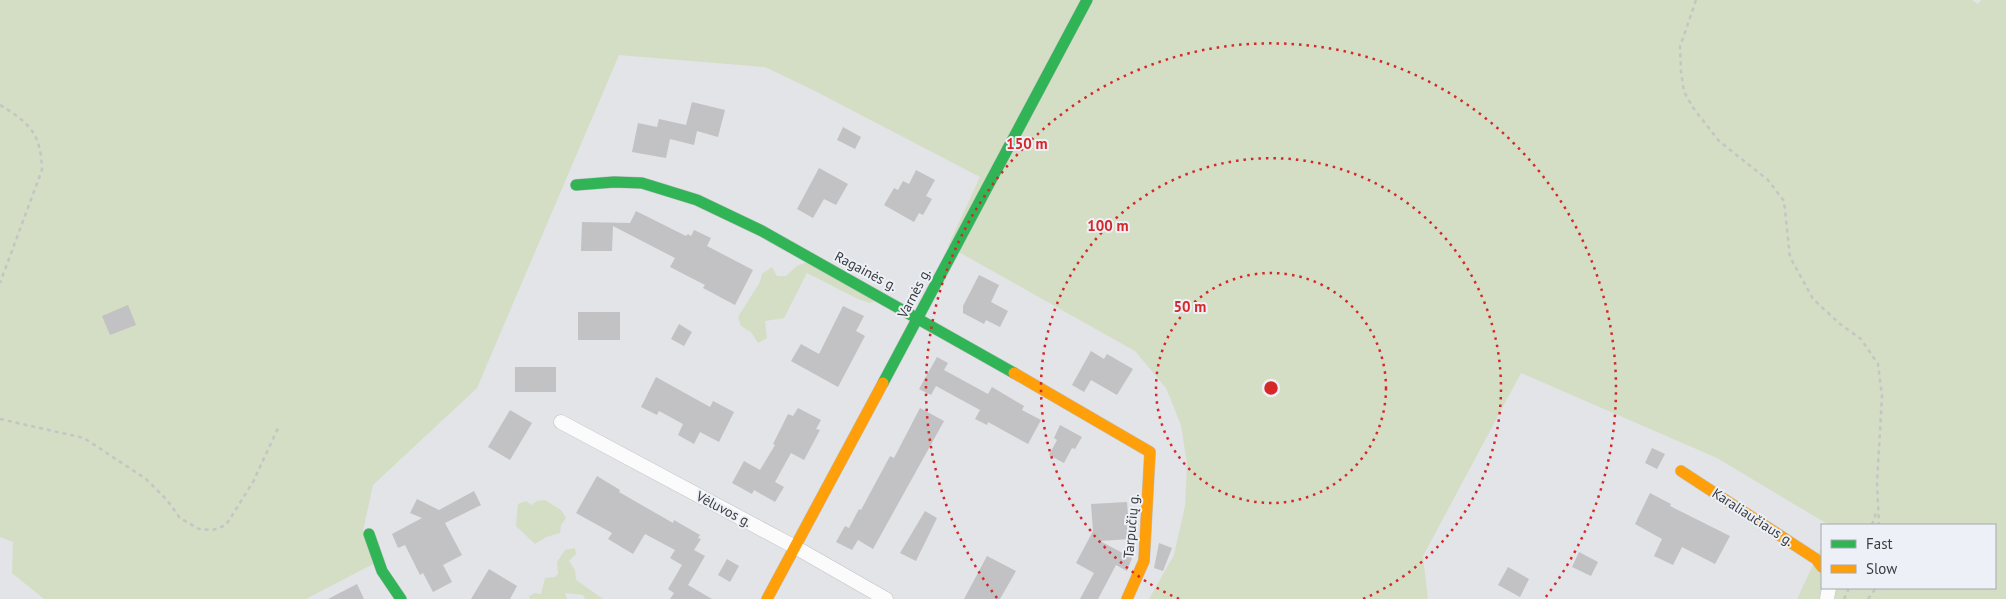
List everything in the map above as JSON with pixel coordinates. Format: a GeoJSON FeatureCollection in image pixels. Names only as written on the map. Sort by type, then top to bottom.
{"type":"FeatureCollection","features":[{"type":"Feature","properties":{"kind":"street","name":"Varnės g."},"geometry":{"type":"LineString","coordinates":[[766,599],[1087,0]]}},
{"type":"Feature","properties":{"kind":"street","name":"Ragainės g."},"geometry":{"type":"LineString","coordinates":[[576,184],[622,182],[649,184],[720,209],[918,317],[1150,452]]}},
{"type":"Feature","properties":{"kind":"street","name":"Vėluvos g."},"geometry":{"type":"LineString","coordinates":[[561,422],[795,547],[886,599]]}},
{"type":"Feature","properties":{"kind":"street","name":"Tarpučių g."},"geometry":{"type":"LineString","coordinates":[[1127,599],[1144,561],[1150,452]]}},
{"type":"Feature","properties":{"kind":"street","name":"Karaliaučiaus g."},"geometry":{"type":"LineString","coordinates":[[1681,471],[1816,559],[1821,566]]}},
{"type":"Feature","properties":{"kind":"street"},"geometry":{"type":"LineString","coordinates":[[368,534],[382,571],[401,599]]}},
{"type":"Feature","properties":{"kind":"path"},"geometry":{"type":"LineString","coordinates":[[1696,0],[1680,48],[1684,92],[1694,109],[1720,141],[1768,180],[1784,201],[1790,257],[1813,299],[1861,340],[1878,364],[1882,396],[1877,509],[1879,524]]}},
{"type":"Feature","properties":{"kind":"path"},"geometry":{"type":"LineString","coordinates":[[0,105],[20,117],[30,126],[38,139],[42,154],[42,170],[0,283]]}},
{"type":"Feature","properties":{"kind":"path"},"geometry":{"type":"LineString","coordinates":[[0,419],[84,438],[146,479],[167,500],[180,518],[199,529],[213,530],[226,525],[248,491],[279,426]]}},
{"type":"Feature","properties":{"kind":"path"},"geometry":{"type":"LineString","coordinates":[[1872,524],[1877,509]]}},
{"type":"Feature","properties":{"kind":"green space"},"geometry":{"type":"Polygon","coordinates":[[[0,0],[1972,0],[1978,4],[1981,0],[2006,0],[2006,599],[1797,599],[1821,548],[1821,589],[1996,589],[1996,524],[1827,524],[1717,458],[1521,373],[1423,556],[1428,599],[1149,599],[1174,555],[1185,506],[1187,464],[1181,425],[1166,388],[1135,351],[948,246],[980,177],[765,67],[619,55],[477,388],[373,485],[363,531],[373,564],[306,599],[44,599],[12,573],[13,542],[0,537],[0,0]]]}},
{"type":"Feature","properties":{"kind":"green space"},"geometry":{"type":"Polygon","coordinates":[[[807,262],[877,300],[870,303],[858,299],[807,273],[784,318],[765,321],[767,338],[758,343],[751,332],[741,326],[738,317],[760,282],[762,274],[772,267],[777,276],[786,276],[797,266],[807,262]]]}},
{"type":"Feature","properties":{"kind":"green space"},"geometry":{"type":"Polygon","coordinates":[[[545,500],[561,510],[566,518],[561,525],[560,533],[546,537],[535,544],[516,526],[518,504],[526,501],[531,505],[537,501],[545,500]]]}},
{"type":"Feature","properties":{"kind":"green space"},"geometry":{"type":"Polygon","coordinates":[[[575,548],[576,554],[569,561],[575,570],[576,580],[603,599],[585,599],[583,595],[565,593],[567,599],[530,599],[529,596],[535,593],[541,594],[545,578],[555,577],[558,574],[557,562],[565,550],[575,548]]]}},
{"type":"Feature","properties":{"kind":"building"},"geometry":{"type":"Polygon","coordinates":[[[692,102],[725,110],[718,137],[697,131],[694,145],[670,139],[666,158],[632,152],[638,123],[657,127],[659,119],[686,125],[692,102]]]}},
{"type":"Feature","properties":{"kind":"building"},"geometry":{"type":"Polygon","coordinates":[[[843,127],[861,137],[855,149],[837,140],[843,127]]]}},
{"type":"Feature","properties":{"kind":"building"},"geometry":{"type":"Polygon","coordinates":[[[819,168],[848,184],[836,205],[824,199],[813,218],[797,209],[819,168]]]}},
{"type":"Feature","properties":{"kind":"building"},"geometry":{"type":"Polygon","coordinates":[[[916,170],[935,180],[926,196],[932,199],[923,215],[919,213],[914,222],[884,205],[894,188],[898,190],[903,181],[909,184],[916,170]]]}},
{"type":"Feature","properties":{"kind":"building"},"geometry":{"type":"Polygon","coordinates":[[[636,211],[686,236],[688,234],[691,236],[694,230],[711,238],[707,246],[753,270],[735,305],[703,288],[705,285],[670,267],[675,258],[613,226],[612,251],[581,251],[582,222],[630,223],[636,211]]]}},
{"type":"Feature","properties":{"kind":"building"},"geometry":{"type":"Polygon","coordinates":[[[979,275],[999,285],[991,302],[1008,311],[1000,327],[986,320],[984,324],[963,313],[963,306],[979,275]]]}},
{"type":"Feature","properties":{"kind":"building"},"geometry":{"type":"Polygon","coordinates":[[[128,305],[136,325],[110,335],[102,316],[128,305]]]}},
{"type":"Feature","properties":{"kind":"building"},"geometry":{"type":"Polygon","coordinates":[[[843,306],[864,316],[856,331],[865,336],[838,387],[791,361],[801,344],[819,354],[843,306]]]}},
{"type":"Feature","properties":{"kind":"building"},"geometry":{"type":"Polygon","coordinates":[[[578,312],[620,312],[620,340],[578,340],[578,312]]]}},
{"type":"Feature","properties":{"kind":"building"},"geometry":{"type":"Polygon","coordinates":[[[679,324],[692,332],[684,346],[671,339],[679,324]]]}},
{"type":"Feature","properties":{"kind":"building"},"geometry":{"type":"Polygon","coordinates":[[[1091,351],[1104,359],[1107,354],[1133,369],[1117,395],[1091,380],[1084,392],[1072,385],[1091,351]]]}},
{"type":"Feature","properties":{"kind":"building"},"geometry":{"type":"Polygon","coordinates":[[[937,357],[948,363],[944,370],[988,394],[992,387],[1024,406],[1022,410],[1041,420],[1028,444],[988,422],[987,425],[975,419],[980,410],[936,386],[931,395],[919,389],[937,357]]]}},
{"type":"Feature","properties":{"kind":"building"},"geometry":{"type":"Polygon","coordinates":[[[515,367],[556,367],[556,392],[515,392],[515,367]]]}},
{"type":"Feature","properties":{"kind":"building"},"geometry":{"type":"Polygon","coordinates":[[[656,377],[710,407],[713,401],[734,412],[719,442],[700,432],[694,444],[678,435],[683,424],[659,411],[657,415],[641,407],[656,377]]]}},
{"type":"Feature","properties":{"kind":"building"},"geometry":{"type":"Polygon","coordinates":[[[798,408],[821,420],[816,429],[820,430],[804,460],[791,453],[775,482],[784,487],[775,502],[754,490],[752,494],[732,483],[744,461],[760,470],[775,445],[773,444],[788,414],[793,416],[798,408]]]}},
{"type":"Feature","properties":{"kind":"building"},"geometry":{"type":"Polygon","coordinates":[[[920,408],[944,421],[873,549],[858,540],[852,550],[836,542],[845,526],[849,528],[859,509],[861,510],[890,456],[894,458],[920,408]]]}},
{"type":"Feature","properties":{"kind":"building"},"geometry":{"type":"Polygon","coordinates":[[[510,410],[532,423],[510,460],[488,447],[510,410]]]}},
{"type":"Feature","properties":{"kind":"building"},"geometry":{"type":"Polygon","coordinates":[[[1060,425],[1082,437],[1075,449],[1072,448],[1064,463],[1049,455],[1057,440],[1054,438],[1060,425]]]}},
{"type":"Feature","properties":{"kind":"building"},"geometry":{"type":"Polygon","coordinates":[[[1652,448],[1665,454],[1657,469],[1645,463],[1652,448]]]}},
{"type":"Feature","properties":{"kind":"building"},"geometry":{"type":"Polygon","coordinates":[[[597,476],[620,490],[619,492],[673,523],[674,520],[700,535],[698,538],[701,539],[694,550],[705,556],[688,585],[712,599],[670,599],[674,593],[668,589],[682,565],[670,558],[675,550],[645,534],[633,554],[608,539],[612,533],[576,513],[597,476]]]}},
{"type":"Feature","properties":{"kind":"building"},"geometry":{"type":"Polygon","coordinates":[[[474,491],[481,505],[445,523],[462,555],[443,565],[452,582],[433,592],[423,573],[420,575],[405,545],[398,548],[392,534],[422,518],[410,513],[417,499],[439,510],[474,491]]]}},
{"type":"Feature","properties":{"kind":"building"},"geometry":{"type":"Polygon","coordinates":[[[1650,493],[1671,504],[1670,506],[1730,536],[1715,564],[1682,547],[1673,565],[1654,556],[1662,539],[1635,524],[1650,493]]]}},
{"type":"Feature","properties":{"kind":"building"},"geometry":{"type":"Polygon","coordinates":[[[1127,502],[1130,539],[1100,541],[1132,558],[1127,571],[1116,565],[1098,599],[1080,599],[1094,573],[1076,563],[1093,531],[1091,504],[1127,502]]]}},
{"type":"Feature","properties":{"kind":"building"},"geometry":{"type":"Polygon","coordinates":[[[925,511],[937,518],[916,561],[900,553],[925,511]]]}},
{"type":"Feature","properties":{"kind":"building"},"geometry":{"type":"Polygon","coordinates":[[[1159,543],[1172,548],[1163,571],[1154,568],[1159,543]]]}},
{"type":"Feature","properties":{"kind":"building"},"geometry":{"type":"Polygon","coordinates":[[[1579,552],[1598,562],[1591,576],[1572,567],[1579,552]]]}},
{"type":"Feature","properties":{"kind":"building"},"geometry":{"type":"Polygon","coordinates":[[[987,556],[1016,571],[1000,599],[964,599],[987,556]]]}},
{"type":"Feature","properties":{"kind":"building"},"geometry":{"type":"Polygon","coordinates":[[[727,559],[739,566],[730,582],[718,575],[727,559]]]}},
{"type":"Feature","properties":{"kind":"building"},"geometry":{"type":"Polygon","coordinates":[[[1508,567],[1529,579],[1520,597],[1498,585],[1508,567]]]}},
{"type":"Feature","properties":{"kind":"building"},"geometry":{"type":"Polygon","coordinates":[[[489,569],[517,586],[510,599],[471,599],[489,569]]]}},
{"type":"Feature","properties":{"kind":"building"},"geometry":{"type":"Polygon","coordinates":[[[357,584],[364,599],[328,599],[357,584]]]}},
{"type":"Feature","properties":{"kind":"traffic: fast"},"geometry":{"type":"LineString","coordinates":[[883,383],[1087,0]]}},
{"type":"Feature","properties":{"kind":"traffic: fast"},"geometry":{"type":"LineString","coordinates":[[576,185],[614,182],[642,183],[697,200],[762,231],[1014,373]]}},
{"type":"Feature","properties":{"kind":"traffic: fast"},"geometry":{"type":"LineString","coordinates":[[369,534],[382,571],[401,599]]}},
{"type":"Feature","properties":{"kind":"traffic: slow"},"geometry":{"type":"LineString","coordinates":[[1014,373],[1150,452],[1144,561],[1127,599]]}},
{"type":"Feature","properties":{"kind":"traffic: slow"},"geometry":{"type":"LineString","coordinates":[[767,599],[883,383]]}},
{"type":"Feature","properties":{"kind":"traffic: slow"},"geometry":{"type":"LineString","coordinates":[[1681,471],[1816,559],[1821,566]]}}]}
